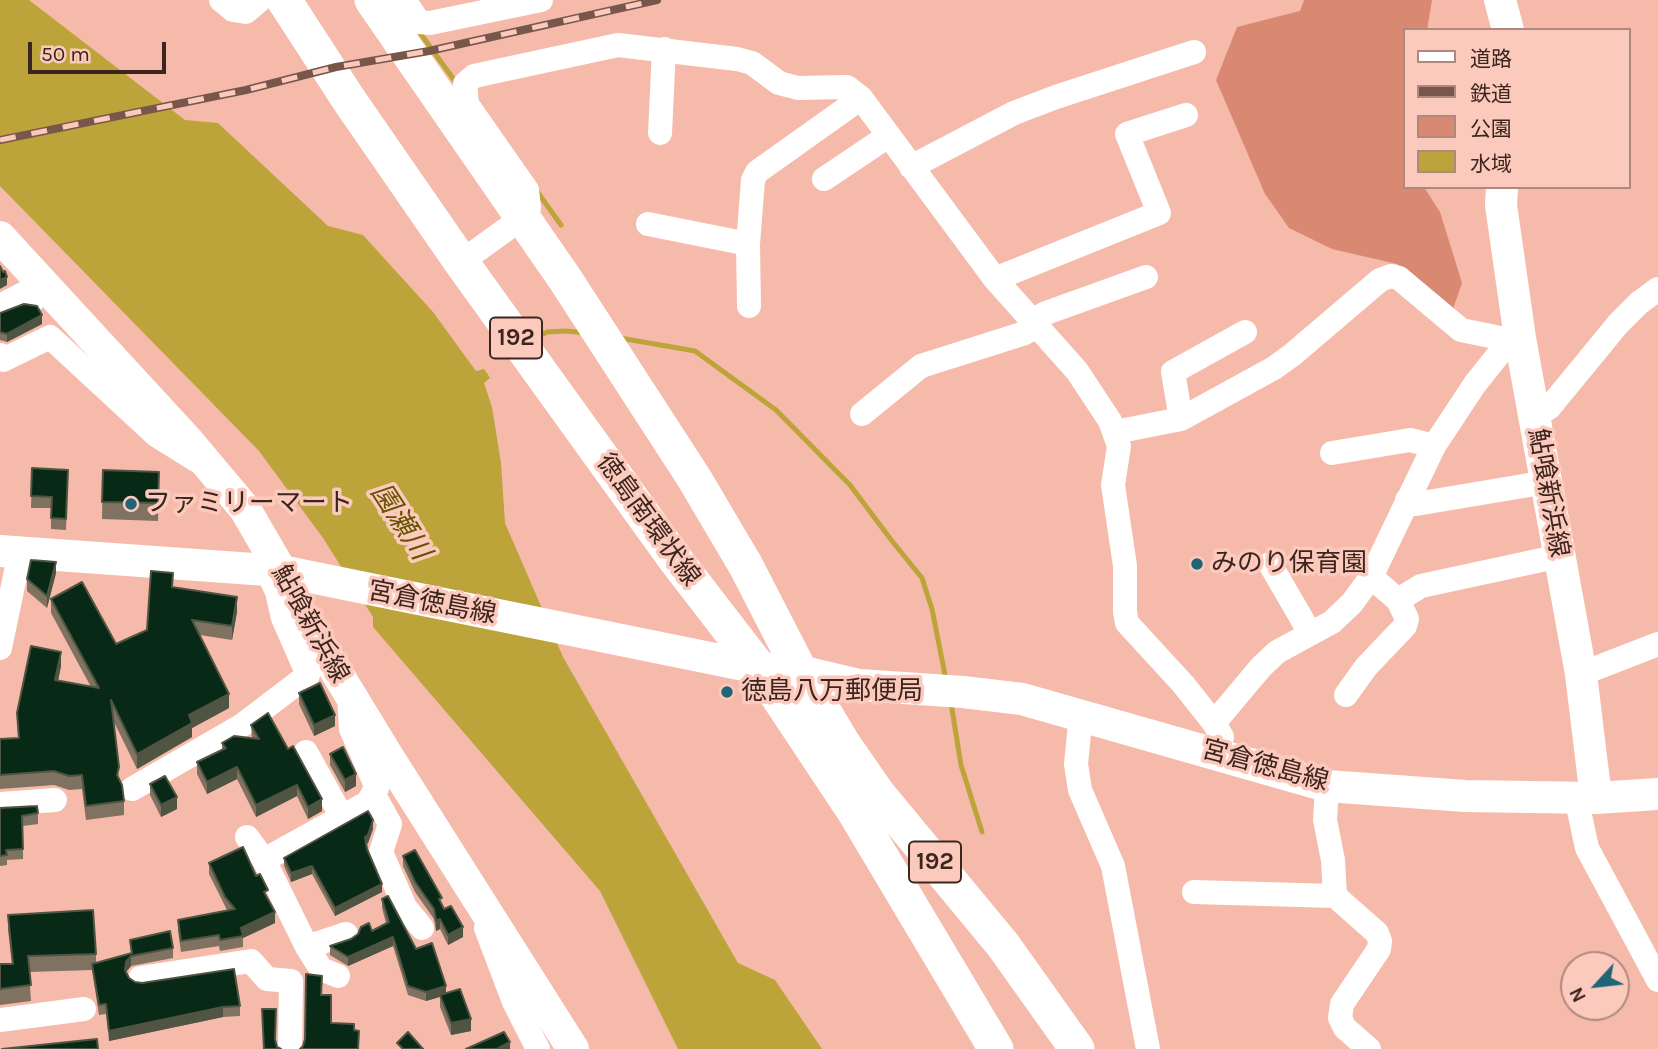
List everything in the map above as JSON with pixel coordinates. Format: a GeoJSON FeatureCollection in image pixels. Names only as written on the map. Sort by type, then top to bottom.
{"type":"FeatureCollection","features":[{"type":"Feature","properties":{"kind":"highway","name":"徳島南環状線"},"geometry":{"type":"LineString","coordinates":[[284,0],[349,100],[461,261],[675,559],[759,668],[854,811],[996,1049]]}},
{"type":"Feature","properties":{"kind":"highway","name":"徳島南環状線"},"geometry":{"type":"LineString","coordinates":[[372,0],[565,279],[694,478],[746,566],[800,671],[842,742],[878,794],[1003,945],[1077,1049]]}},
{"type":"Feature","properties":{"kind":"main road"},"geometry":{"type":"LineString","coordinates":[[1500,0],[1507,28]]}},
{"type":"Feature","properties":{"kind":"main road","name":"鮎喰新浜線"},"geometry":{"type":"LineString","coordinates":[[1502,189],[1501,205],[1515,339],[1535,414],[1581,674],[1586,798]]}},
{"type":"Feature","properties":{"kind":"main road","name":"鮎喰新浜線"},"geometry":{"type":"LineString","coordinates":[[0,237],[246,509],[282,573],[298,609],[573,1049]]}},
{"type":"Feature","properties":{"kind":"main road","name":"宮倉徳島線"},"geometry":{"type":"LineString","coordinates":[[10,551],[282,573],[759,668],[800,671],[859,685],[1022,699],[1327,786],[1465,796],[1586,798],[1658,794]]}},
{"type":"Feature","properties":{"kind":"street"},"geometry":{"type":"LineString","coordinates":[[221,0],[233,10],[246,12],[260,0]]}},
{"type":"Feature","properties":{"kind":"street"},"geometry":{"type":"LineString","coordinates":[[404,0],[419,22],[430,23],[541,0]]}},
{"type":"Feature","properties":{"kind":"street"},"geometry":{"type":"LineString","coordinates":[[461,261],[522,218],[529,208],[527,190],[467,104],[465,84],[474,76],[618,46],[737,59],[752,63],[779,83],[798,88],[847,87],[861,98],[995,279],[1077,371],[1115,432],[1119,446],[1113,485],[1125,566],[1127,623],[1183,684],[1214,723],[1222,734],[1224,755]]}},
{"type":"Feature","properties":{"kind":"street"},"geometry":{"type":"LineString","coordinates":[[660,133],[664,49]]}},
{"type":"Feature","properties":{"kind":"street"},"geometry":{"type":"LineString","coordinates":[[911,167],[1014,113],[1194,52]]}},
{"type":"Feature","properties":{"kind":"street"},"geometry":{"type":"LineString","coordinates":[[749,306],[748,244],[753,180],[757,172],[861,98]]}},
{"type":"Feature","properties":{"kind":"street"},"geometry":{"type":"LineString","coordinates":[[995,279],[1159,213],[1127,134],[1186,116]]}},
{"type":"Feature","properties":{"kind":"street"},"geometry":{"type":"LineString","coordinates":[[824,179],[888,136]]}},
{"type":"Feature","properties":{"kind":"street"},"geometry":{"type":"LineString","coordinates":[[648,224],[748,244]]}},
{"type":"Feature","properties":{"kind":"street"},"geometry":{"type":"LineString","coordinates":[[1115,432],[1181,419],[1283,361],[1380,280],[1391,276],[1399,278],[1461,331],[1515,339]]}},
{"type":"Feature","properties":{"kind":"street"},"geometry":{"type":"LineString","coordinates":[[862,414],[921,366],[1024,333],[1046,313],[1146,277]]}},
{"type":"Feature","properties":{"kind":"street"},"geometry":{"type":"LineString","coordinates":[[1535,414],[1549,408],[1618,324],[1658,289]]}},
{"type":"Feature","properties":{"kind":"street"},"geometry":{"type":"LineString","coordinates":[[0,306],[23,294],[33,300]]}},
{"type":"Feature","properties":{"kind":"street"},"geometry":{"type":"LineString","coordinates":[[1181,419],[1172,372],[1245,332]]}},
{"type":"Feature","properties":{"kind":"street"},"geometry":{"type":"LineString","coordinates":[[0,355],[3,360],[50,337],[156,435],[212,469]]}},
{"type":"Feature","properties":{"kind":"street"},"geometry":{"type":"LineString","coordinates":[[1214,723],[1277,652],[1332,622],[1352,603],[1371,577],[1434,446],[1475,384],[1515,339]]}},
{"type":"Feature","properties":{"kind":"street"},"geometry":{"type":"LineString","coordinates":[[1332,453],[1410,440],[1434,446]]}},
{"type":"Feature","properties":{"kind":"street"},"geometry":{"type":"LineString","coordinates":[[1407,500],[1416,504],[1546,482]]}},
{"type":"Feature","properties":{"kind":"street"},"geometry":{"type":"LineString","coordinates":[[0,648],[10,551]]}},
{"type":"Feature","properties":{"kind":"street"},"geometry":{"type":"LineString","coordinates":[[1398,600],[1422,586],[1560,556]]}},
{"type":"Feature","properties":{"kind":"street"},"geometry":{"type":"LineString","coordinates":[[1270,564],[1310,633]]}},
{"type":"Feature","properties":{"kind":"street"},"geometry":{"type":"LineString","coordinates":[[132,789],[241,726],[308,676],[283,618],[277,592],[282,573]]}},
{"type":"Feature","properties":{"kind":"street"},"geometry":{"type":"LineString","coordinates":[[1346,695],[1366,667],[1405,626],[1407,618],[1398,600],[1371,577]]}},
{"type":"Feature","properties":{"kind":"street"},"geometry":{"type":"LineString","coordinates":[[1581,674],[1658,644]]}},
{"type":"Feature","properties":{"kind":"street"},"geometry":{"type":"LineString","coordinates":[[264,860],[366,803],[377,788],[351,729],[349,693]]}},
{"type":"Feature","properties":{"kind":"street"},"geometry":{"type":"LineString","coordinates":[[1081,714],[1076,764],[1080,790],[1113,866],[1148,1049]]}},
{"type":"Feature","properties":{"kind":"street"},"geometry":{"type":"LineString","coordinates":[[306,752],[342,817]]}},
{"type":"Feature","properties":{"kind":"street"},"geometry":{"type":"LineString","coordinates":[[1327,786],[1325,820],[1333,860],[1335,896]]}},
{"type":"Feature","properties":{"kind":"street"},"geometry":{"type":"LineString","coordinates":[[373,793],[390,824],[381,852],[405,907],[422,928]]}},
{"type":"Feature","properties":{"kind":"street"},"geometry":{"type":"LineString","coordinates":[[1586,798],[1587,848],[1655,967]]}},
{"type":"Feature","properties":{"kind":"street"},"geometry":{"type":"LineString","coordinates":[[0,804],[55,800]]}},
{"type":"Feature","properties":{"kind":"street"},"geometry":{"type":"LineString","coordinates":[[247,837],[264,860],[307,947],[321,969],[338,976]]}},
{"type":"Feature","properties":{"kind":"street"},"geometry":{"type":"LineString","coordinates":[[1194,892],[1335,896],[1377,933],[1379,949],[1342,1004],[1340,1018],[1345,1028],[1369,1049]]}},
{"type":"Feature","properties":{"kind":"street"},"geometry":{"type":"LineString","coordinates":[[476,896],[514,1002],[538,1049]]}},
{"type":"Feature","properties":{"kind":"street"},"geometry":{"type":"LineString","coordinates":[[307,947],[346,934]]}},
{"type":"Feature","properties":{"kind":"street"},"geometry":{"type":"LineString","coordinates":[[140,978],[251,961],[267,979],[291,981],[290,1049]]}},
{"type":"Feature","properties":{"kind":"street"},"geometry":{"type":"LineString","coordinates":[[0,1020],[85,1009]]}},
{"type":"Feature","properties":{"kind":"green space"},"geometry":{"type":"Polygon","coordinates":[[[1304,0],[1432,0],[1427,28],[1402,28],[1402,189],[1425,189],[1440,212],[1462,283],[1453,309],[1397,264],[1332,249],[1289,228],[1265,194],[1216,80],[1237,27],[1300,11],[1304,0]]]}},
{"type":"Feature","properties":{"kind":"water","name":"園瀬川"},"geometry":{"type":"Polygon","coordinates":[[[0,0],[29,0],[185,120],[218,123],[328,226],[363,235],[433,312],[476,371],[484,369],[490,378],[484,383],[492,407],[501,463],[505,523],[563,657],[738,963],[775,980],[822,1049],[678,1049],[600,891],[373,627],[373,617],[323,538],[259,451],[0,186],[0,0]]]}},
{"type":"Feature","properties":{"kind":"building"},"geometry":{"type":"Polygon","coordinates":[[[0,266],[7,277],[0,280],[0,266]]]}},
{"type":"Feature","properties":{"kind":"building"},"geometry":{"type":"Polygon","coordinates":[[[24,304],[37,306],[42,315],[7,334],[0,332],[0,313],[24,304]]]}},
{"type":"Feature","properties":{"kind":"building"},"geometry":{"type":"Polygon","coordinates":[[[32,468],[68,470],[66,519],[51,518],[52,497],[31,496],[32,468]]]}},
{"type":"Feature","properties":{"kind":"building"},"geometry":{"type":"Polygon","coordinates":[[[103,470],[159,472],[158,503],[102,502],[103,470]]]}},
{"type":"Feature","properties":{"kind":"building"},"geometry":{"type":"Polygon","coordinates":[[[31,560],[56,562],[47,596],[27,579],[31,560]]]}},
{"type":"Feature","properties":{"kind":"building"},"geometry":{"type":"Polygon","coordinates":[[[151,571],[173,573],[172,587],[237,597],[232,626],[192,620],[229,694],[189,715],[192,723],[137,754],[111,700],[119,767],[117,775],[122,785],[124,801],[86,806],[82,775],[69,776],[54,771],[0,775],[0,739],[19,738],[17,713],[31,646],[61,652],[55,680],[99,688],[51,599],[82,582],[116,644],[147,630],[151,571]]]}},
{"type":"Feature","properties":{"kind":"building"},"geometry":{"type":"Polygon","coordinates":[[[320,683],[335,715],[314,725],[299,693],[320,683]]]}},
{"type":"Feature","properties":{"kind":"building"},"geometry":{"type":"Polygon","coordinates":[[[268,713],[288,749],[293,746],[322,799],[308,807],[297,785],[256,805],[237,767],[207,782],[197,762],[226,748],[222,743],[234,736],[259,739],[251,725],[268,713]]]}},
{"type":"Feature","properties":{"kind":"building"},"geometry":{"type":"Polygon","coordinates":[[[343,747],[356,774],[345,780],[330,754],[343,747]]]}},
{"type":"Feature","properties":{"kind":"building"},"geometry":{"type":"Polygon","coordinates":[[[165,776],[177,797],[161,805],[150,784],[165,776]]]}},
{"type":"Feature","properties":{"kind":"building"},"geometry":{"type":"Polygon","coordinates":[[[37,806],[38,813],[22,816],[23,849],[6,850],[7,855],[0,856],[0,808],[37,806]]]}},
{"type":"Feature","properties":{"kind":"building"},"geometry":{"type":"Polygon","coordinates":[[[368,811],[373,820],[365,837],[367,849],[382,884],[335,908],[312,866],[291,873],[284,858],[368,811]]]}},
{"type":"Feature","properties":{"kind":"building"},"geometry":{"type":"Polygon","coordinates":[[[243,847],[256,876],[260,874],[268,890],[264,892],[275,912],[241,928],[243,936],[220,940],[219,935],[181,941],[178,920],[235,909],[225,897],[209,863],[243,847]]]}},
{"type":"Feature","properties":{"kind":"building"},"geometry":{"type":"Polygon","coordinates":[[[415,850],[442,898],[439,899],[444,909],[451,906],[463,927],[448,935],[440,919],[436,921],[434,909],[415,882],[403,856],[415,850]]]}},
{"type":"Feature","properties":{"kind":"building"},"geometry":{"type":"Polygon","coordinates":[[[388,896],[416,949],[432,943],[446,986],[426,992],[408,986],[393,937],[348,957],[330,946],[351,939],[358,934],[361,927],[369,923],[372,931],[389,922],[382,899],[388,896]]]}},
{"type":"Feature","properties":{"kind":"building"},"geometry":{"type":"Polygon","coordinates":[[[93,910],[96,954],[28,956],[31,985],[0,989],[0,964],[13,964],[8,915],[93,910]]]}},
{"type":"Feature","properties":{"kind":"building"},"geometry":{"type":"Polygon","coordinates":[[[170,931],[173,948],[131,956],[126,962],[125,970],[129,978],[142,983],[234,969],[240,1006],[223,1007],[109,1031],[106,1004],[99,1005],[92,964],[132,953],[130,940],[170,931]]]}},
{"type":"Feature","properties":{"kind":"building"},"geometry":{"type":"Polygon","coordinates":[[[306,974],[322,976],[321,995],[331,995],[331,1023],[354,1024],[354,1030],[359,1031],[358,1049],[300,1049],[305,1039],[306,974]]]}},
{"type":"Feature","properties":{"kind":"building"},"geometry":{"type":"Polygon","coordinates":[[[460,989],[471,1019],[451,1023],[440,995],[460,989]]]}},
{"type":"Feature","properties":{"kind":"building"},"geometry":{"type":"Polygon","coordinates":[[[262,1009],[276,1009],[275,1039],[277,1047],[281,1049],[264,1049],[262,1009]]]}},
{"type":"Feature","properties":{"kind":"building"},"geometry":{"type":"Polygon","coordinates":[[[408,1032],[423,1049],[403,1049],[397,1043],[408,1032]]]}},
{"type":"Feature","properties":{"kind":"building"},"geometry":{"type":"Polygon","coordinates":[[[504,1032],[510,1042],[497,1049],[466,1049],[504,1032]]]}},
{"type":"Feature","properties":{"kind":"building"},"geometry":{"type":"Polygon","coordinates":[[[97,1039],[98,1049],[2,1049],[97,1039]]]}},
{"type":"Feature","properties":{"kind":"waterway"},"geometry":{"type":"LineString","coordinates":[[418,30],[457,84]]}},
{"type":"Feature","properties":{"kind":"waterway"},"geometry":{"type":"LineString","coordinates":[[536,190],[561,225]]}},
{"type":"Feature","properties":{"kind":"waterway"},"geometry":{"type":"LineString","coordinates":[[531,340],[547,332],[586,333]]}},
{"type":"Feature","properties":{"kind":"waterway"},"geometry":{"type":"LineString","coordinates":[[620,338],[695,351],[776,410],[850,485],[922,578],[932,609],[946,680]]}},
{"type":"Feature","properties":{"kind":"waterway"},"geometry":{"type":"LineString","coordinates":[[951,703],[961,765],[982,832]]}},
{"type":"Feature","properties":{"kind":"railway"},"geometry":{"type":"LineString","coordinates":[[0,140],[246,90],[336,67],[429,51],[657,0]]}},
{"type":"Feature","properties":{"kind":"place","name":"ファミリーマート"},"geometry":{"type":"Point","coordinates":[131,504]}},
{"type":"Feature","properties":{"kind":"place","name":"みのり保育園"},"geometry":{"type":"Point","coordinates":[1197,564]}},
{"type":"Feature","properties":{"kind":"place","name":"徳島八万郵便局"},"geometry":{"type":"Point","coordinates":[727,692]}}]}
